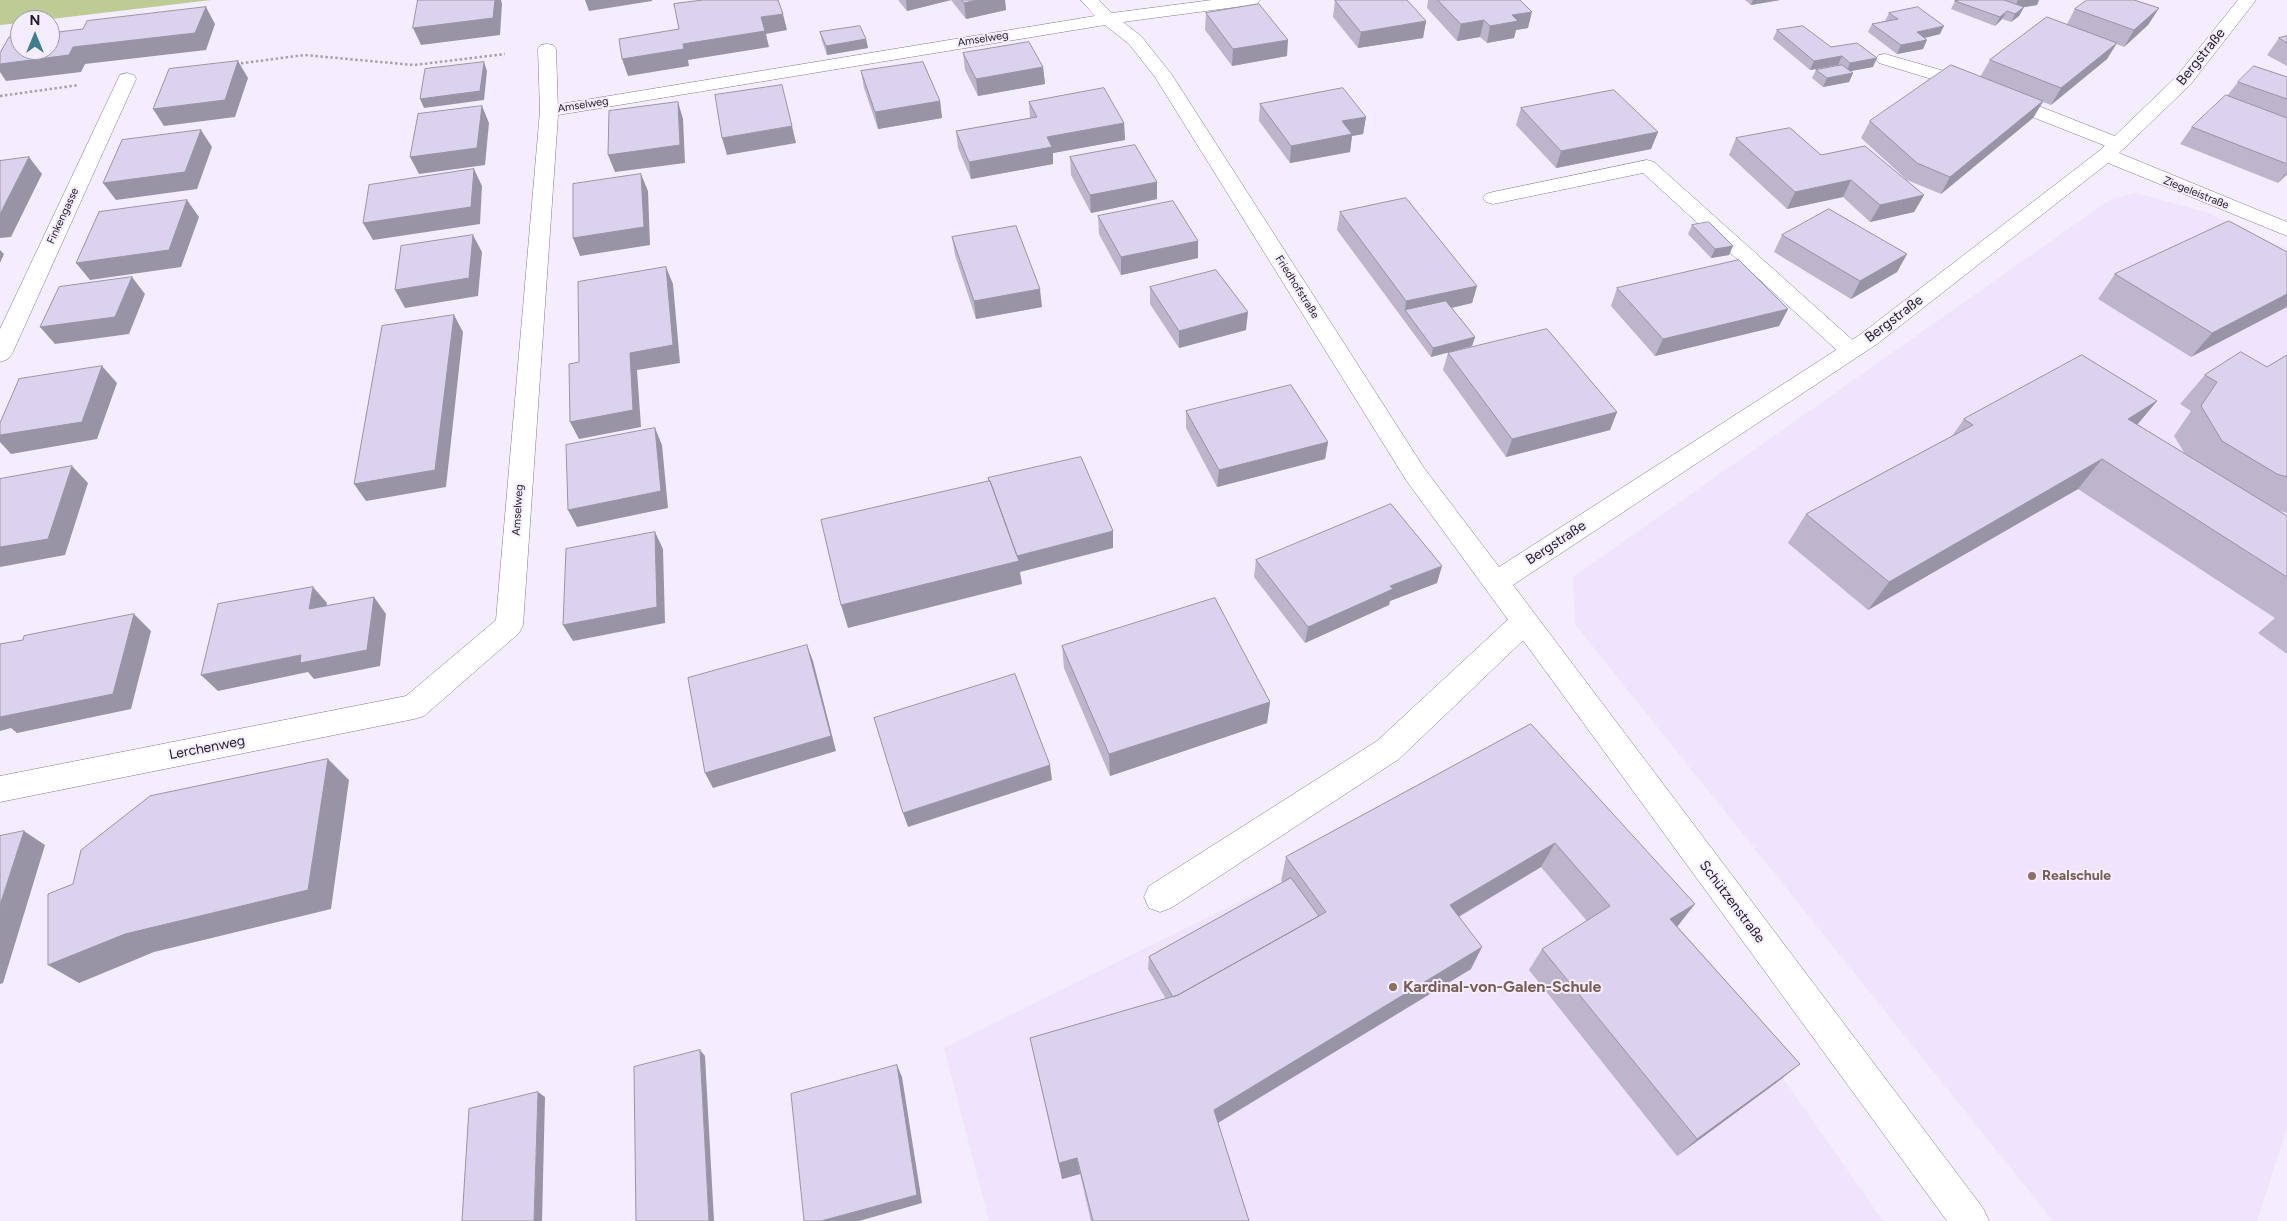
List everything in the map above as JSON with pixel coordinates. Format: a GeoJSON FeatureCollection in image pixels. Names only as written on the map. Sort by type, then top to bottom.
{"type":"FeatureCollection","features":[{"type":"Feature","properties":{"kind":"street","name":"Friedhofstraße"},"geometry":{"type":"LineString","coordinates":[[1090,0],[1108,19],[1135,40],[1163,75],[1415,474],[1495,583]]}},
{"type":"Feature","properties":{"kind":"street","name":"Amselweg"},"geometry":{"type":"LineString","coordinates":[[414,707],[509,625],[548,111],[1108,19],[1251,0]]}},
{"type":"Feature","properties":{"kind":"street","name":"Bergstraße"},"geometry":{"type":"LineString","coordinates":[[1495,583],[1869,338],[2112,150],[2183,81],[2247,0]]}},
{"type":"Feature","properties":{"kind":"street"},"geometry":{"type":"LineString","coordinates":[[547,48],[548,111]]}},
{"type":"Feature","properties":{"kind":"street","name":"Ziegeleistraße"},"geometry":{"type":"LineString","coordinates":[[1886,59],[1958,81],[2287,230]]}},
{"type":"Feature","properties":{"kind":"street","name":"Finkengasse"},"geometry":{"type":"LineString","coordinates":[[0,354],[127,79]]}},
{"type":"Feature","properties":{"kind":"street"},"geometry":{"type":"LineString","coordinates":[[1493,198],[1646,166],[1850,350]]}},
{"type":"Feature","properties":{"kind":"street","name":"Schützenstraße"},"geometry":{"type":"LineString","coordinates":[[1495,583],[1970,1221]]}},
{"type":"Feature","properties":{"kind":"street"},"geometry":{"type":"LineString","coordinates":[[1160,897],[1388,750],[1524,622]]}},
{"type":"Feature","properties":{"kind":"street","name":"Lerchenweg"},"geometry":{"type":"LineString","coordinates":[[0,789],[414,707]]}},
{"type":"Feature","properties":{"kind":"path"},"geometry":{"type":"LineString","coordinates":[[235,64],[304,55],[414,65],[501,54]]}},
{"type":"Feature","properties":{"kind":"shaded area","name":"Realschule"},"geometry":{"type":"Polygon","coordinates":[[[2135,193],[2206,212],[2287,249],[2287,1128],[2257,1221],[2053,1221],[1575,624],[1573,577],[2111,199],[2135,193]]]}},
{"type":"Feature","properties":{"kind":"shaded area","name":"Kardinal-von-Galen-Schule"},"geometry":{"type":"Polygon","coordinates":[[[1519,750],[1677,927],[1883,1221],[989,1221],[944,1048],[1281,881],[1519,750]]]}},
{"type":"Feature","properties":{"kind":"green space"},"geometry":{"type":"Polygon","coordinates":[[[0,0],[211,0],[60,18],[60,10],[10,10],[10,24],[0,25],[0,0]]]}},
{"type":"Feature","properties":{"kind":"building"},"geometry":{"type":"Polygon","coordinates":[[[418,0],[495,0],[493,18],[413,28],[418,0]]]}},
{"type":"Feature","properties":{"kind":"building"},"geometry":{"type":"Polygon","coordinates":[[[703,0],[778,0],[783,14],[761,17],[765,31],[683,44],[684,49],[622,59],[619,39],[679,29],[674,4],[703,0]]]}},
{"type":"Feature","properties":{"kind":"building"},"geometry":{"type":"Polygon","coordinates":[[[962,0],[977,0],[964,3],[962,0]]]}},
{"type":"Feature","properties":{"kind":"building"},"geometry":{"type":"Polygon","coordinates":[[[1335,0],[1407,0],[1426,21],[1361,32],[1335,0]]]}},
{"type":"Feature","properties":{"kind":"building"},"geometry":{"type":"Polygon","coordinates":[[[1438,0],[1520,0],[1532,12],[1512,15],[1518,21],[1490,26],[1484,20],[1461,24],[1438,0]]]}},
{"type":"Feature","properties":{"kind":"building"},"geometry":{"type":"Polygon","coordinates":[[[2004,0],[2024,7],[2015,14],[2007,11],[2000,17],[1955,1],[2004,0]]]}},
{"type":"Feature","properties":{"kind":"building"},"geometry":{"type":"Polygon","coordinates":[[[2087,0],[2134,0],[2159,8],[2134,30],[2075,9],[2087,0]]]}},
{"type":"Feature","properties":{"kind":"building"},"geometry":{"type":"Polygon","coordinates":[[[1259,4],[1288,40],[1233,49],[1206,13],[1259,4]]]}},
{"type":"Feature","properties":{"kind":"building"},"geometry":{"type":"Polygon","coordinates":[[[206,7],[195,33],[73,47],[69,55],[60,56],[60,32],[83,29],[87,21],[206,7]]]}},
{"type":"Feature","properties":{"kind":"building"},"geometry":{"type":"Polygon","coordinates":[[[1918,7],[1944,26],[1917,32],[1927,40],[1901,45],[1872,24],[1898,19],[1889,13],[1918,7]]]}},
{"type":"Feature","properties":{"kind":"building"},"geometry":{"type":"Polygon","coordinates":[[[2047,17],[2117,43],[2061,88],[1990,60],[2047,17]]]}},
{"type":"Feature","properties":{"kind":"building"},"geometry":{"type":"Polygon","coordinates":[[[860,26],[866,39],[826,46],[820,32],[860,26]]]}},
{"type":"Feature","properties":{"kind":"building"},"geometry":{"type":"Polygon","coordinates":[[[1803,26],[1831,47],[1857,43],[1877,58],[1850,63],[1842,56],[1814,61],[1777,30],[1803,26]]]}},
{"type":"Feature","properties":{"kind":"building"},"geometry":{"type":"Polygon","coordinates":[[[2287,36],[2287,43],[2279,38],[2287,36]]]}},
{"type":"Feature","properties":{"kind":"building"},"geometry":{"type":"Polygon","coordinates":[[[9,37],[10,60],[31,60],[0,64],[0,53],[9,37]]]}},
{"type":"Feature","properties":{"kind":"building"},"geometry":{"type":"Polygon","coordinates":[[[1029,42],[1043,67],[976,79],[963,53],[1029,42]]]}},
{"type":"Feature","properties":{"kind":"building"},"geometry":{"type":"Polygon","coordinates":[[[238,61],[225,100],[153,109],[169,69],[238,61]]]}},
{"type":"Feature","properties":{"kind":"building"},"geometry":{"type":"Polygon","coordinates":[[[484,62],[480,91],[420,99],[425,69],[484,62]]]}},
{"type":"Feature","properties":{"kind":"building"},"geometry":{"type":"Polygon","coordinates":[[[923,62],[940,101],[875,112],[861,71],[923,62]]]}},
{"type":"Feature","properties":{"kind":"building"},"geometry":{"type":"Polygon","coordinates":[[[1842,65],[1853,73],[1827,78],[1816,70],[1842,65]]]}},
{"type":"Feature","properties":{"kind":"building"},"geometry":{"type":"Polygon","coordinates":[[[1951,65],[2043,101],[1950,177],[1917,163],[1870,121],[1951,65]]]}},
{"type":"Feature","properties":{"kind":"building"},"geometry":{"type":"Polygon","coordinates":[[[2254,66],[2287,77],[2287,99],[2238,82],[2254,66]]]}},
{"type":"Feature","properties":{"kind":"building"},"geometry":{"type":"Polygon","coordinates":[[[782,85],[792,126],[722,138],[715,95],[782,85]]]}},
{"type":"Feature","properties":{"kind":"building"},"geometry":{"type":"Polygon","coordinates":[[[1104,88],[1124,123],[1047,137],[1052,147],[969,162],[956,131],[1037,117],[1029,102],[1104,88]]]}},
{"type":"Feature","properties":{"kind":"building"},"geometry":{"type":"Polygon","coordinates":[[[1343,88],[1366,117],[1342,121],[1352,134],[1291,146],[1260,104],[1343,88]]]}},
{"type":"Feature","properties":{"kind":"building"},"geometry":{"type":"Polygon","coordinates":[[[1614,90],[1658,132],[1561,151],[1521,108],[1614,90]]]}},
{"type":"Feature","properties":{"kind":"building"},"geometry":{"type":"Polygon","coordinates":[[[2226,95],[2287,118],[2287,164],[2192,127],[2226,95]]]}},
{"type":"Feature","properties":{"kind":"building"},"geometry":{"type":"Polygon","coordinates":[[[678,102],[680,145],[608,155],[609,111],[678,102]]]}},
{"type":"Feature","properties":{"kind":"building"},"geometry":{"type":"Polygon","coordinates":[[[482,106],[477,148],[410,157],[418,114],[482,106]]]}},
{"type":"Feature","properties":{"kind":"building"},"geometry":{"type":"Polygon","coordinates":[[[1790,128],[1821,155],[1865,146],[1924,195],[1880,205],[1851,180],[1795,192],[1736,138],[1790,128]]]}},
{"type":"Feature","properties":{"kind":"building"},"geometry":{"type":"Polygon","coordinates":[[[201,130],[185,172],[103,183],[122,140],[201,130]]]}},
{"type":"Feature","properties":{"kind":"building"},"geometry":{"type":"Polygon","coordinates":[[[1135,145],[1157,182],[1090,195],[1070,157],[1135,145]]]}},
{"type":"Feature","properties":{"kind":"building"},"geometry":{"type":"Polygon","coordinates":[[[29,157],[0,214],[0,161],[29,157]]]}},
{"type":"Feature","properties":{"kind":"building"},"geometry":{"type":"Polygon","coordinates":[[[474,169],[471,207],[363,223],[369,185],[474,169]]]}},
{"type":"Feature","properties":{"kind":"building"},"geometry":{"type":"Polygon","coordinates":[[[641,174],[644,227],[573,238],[573,184],[641,174]]]}},
{"type":"Feature","properties":{"kind":"building"},"geometry":{"type":"Polygon","coordinates":[[[1406,198],[1477,286],[1406,301],[1340,212],[1406,198]]]}},
{"type":"Feature","properties":{"kind":"building"},"geometry":{"type":"Polygon","coordinates":[[[187,200],[169,250],[76,263],[99,212],[187,200]]]}},
{"type":"Feature","properties":{"kind":"building"},"geometry":{"type":"Polygon","coordinates":[[[1173,201],[1198,241],[1121,257],[1098,216],[1173,201]]]}},
{"type":"Feature","properties":{"kind":"building"},"geometry":{"type":"Polygon","coordinates":[[[1829,209],[1907,254],[1860,281],[1782,235],[1829,209]]]}},
{"type":"Feature","properties":{"kind":"building"},"geometry":{"type":"Polygon","coordinates":[[[2229,221],[2287,252],[2287,294],[2212,333],[2115,274],[2229,221]]]}},
{"type":"Feature","properties":{"kind":"building"},"geometry":{"type":"Polygon","coordinates":[[[1709,222],[1733,246],[1715,249],[1692,225],[1709,222]]]}},
{"type":"Feature","properties":{"kind":"building"},"geometry":{"type":"Polygon","coordinates":[[[1016,226],[1040,289],[974,301],[952,237],[1016,226]]]}},
{"type":"Feature","properties":{"kind":"building"},"geometry":{"type":"Polygon","coordinates":[[[473,235],[469,278],[395,290],[401,246],[473,235]]]}},
{"type":"Feature","properties":{"kind":"building"},"geometry":{"type":"Polygon","coordinates":[[[1739,260],[1788,309],[1663,339],[1617,288],[1739,260]]]}},
{"type":"Feature","properties":{"kind":"building"},"geometry":{"type":"Polygon","coordinates":[[[666,267],[673,345],[630,353],[633,410],[570,422],[569,364],[579,362],[578,282],[666,267]]]}},
{"type":"Feature","properties":{"kind":"building"},"geometry":{"type":"Polygon","coordinates":[[[1216,270],[1248,312],[1179,331],[1150,287],[1216,270]]]}},
{"type":"Feature","properties":{"kind":"building"},"geometry":{"type":"Polygon","coordinates":[[[132,277],[115,317],[40,327],[59,287],[132,277]]]}},
{"type":"Feature","properties":{"kind":"building"},"geometry":{"type":"Polygon","coordinates":[[[1446,301],[1475,337],[1433,348],[1405,310],[1446,301]]]}},
{"type":"Feature","properties":{"kind":"building"},"geometry":{"type":"Polygon","coordinates":[[[454,315],[435,470],[354,484],[382,326],[454,315]]]}},
{"type":"Feature","properties":{"kind":"building"},"geometry":{"type":"Polygon","coordinates":[[[1547,329],[1617,412],[1512,439],[1448,353],[1547,329]]]}},
{"type":"Feature","properties":{"kind":"building"},"geometry":{"type":"Polygon","coordinates":[[[2241,352],[2267,367],[2287,355],[2287,477],[2277,474],[2222,441],[2201,406],[2217,382],[2205,375],[2241,352]]]}},
{"type":"Feature","properties":{"kind":"building"},"geometry":{"type":"Polygon","coordinates":[[[2082,355],[2157,401],[2128,419],[2287,516],[2287,577],[2102,459],[1889,582],[1806,514],[1973,425],[1964,419],[2082,355]]]}},
{"type":"Feature","properties":{"kind":"building"},"geometry":{"type":"Polygon","coordinates":[[[102,366],[82,422],[0,435],[0,423],[19,379],[102,366]]]}},
{"type":"Feature","properties":{"kind":"building"},"geometry":{"type":"Polygon","coordinates":[[[1291,385],[1328,442],[1219,470],[1186,411],[1291,385]]]}},
{"type":"Feature","properties":{"kind":"building"},"geometry":{"type":"Polygon","coordinates":[[[655,428],[661,491],[568,510],[566,445],[655,428]]]}},
{"type":"Feature","properties":{"kind":"building"},"geometry":{"type":"Polygon","coordinates":[[[1081,457],[1113,531],[1017,556],[988,478],[1081,457]]]}},
{"type":"Feature","properties":{"kind":"building"},"geometry":{"type":"Polygon","coordinates":[[[72,466],[48,539],[0,547],[0,479],[72,466]]]}},
{"type":"Feature","properties":{"kind":"building"},"geometry":{"type":"Polygon","coordinates":[[[990,481],[1019,561],[841,605],[821,520],[990,481]]]}},
{"type":"Feature","properties":{"kind":"building"},"geometry":{"type":"Polygon","coordinates":[[[1391,504],[1442,566],[1390,586],[1393,589],[1308,627],[1256,560],[1391,504]]]}},
{"type":"Feature","properties":{"kind":"building"},"geometry":{"type":"Polygon","coordinates":[[[655,532],[657,607],[563,625],[566,549],[655,532]]]}},
{"type":"Feature","properties":{"kind":"building"},"geometry":{"type":"Polygon","coordinates":[[[313,587],[309,609],[374,597],[367,650],[300,663],[301,655],[201,675],[218,604],[313,587]]]}},
{"type":"Feature","properties":{"kind":"building"},"geometry":{"type":"Polygon","coordinates":[[[1215,598],[1270,702],[1109,754],[1062,646],[1215,598]]]}},
{"type":"Feature","properties":{"kind":"building"},"geometry":{"type":"Polygon","coordinates":[[[134,614],[113,694],[0,717],[0,644],[23,640],[24,636],[134,614]]]}},
{"type":"Feature","properties":{"kind":"building"},"geometry":{"type":"Polygon","coordinates":[[[807,645],[831,736],[705,773],[688,678],[807,645]]]}},
{"type":"Feature","properties":{"kind":"building"},"geometry":{"type":"Polygon","coordinates":[[[1015,674],[1050,765],[903,813],[874,718],[1015,674]]]}},
{"type":"Feature","properties":{"kind":"building"},"geometry":{"type":"Polygon","coordinates":[[[1531,724],[1695,904],[1670,919],[1800,1064],[1697,1139],[1542,949],[1610,906],[1555,843],[1450,905],[1482,947],[1214,1110],[1249,1221],[1093,1221],[1077,1158],[1059,1163],[1030,1038],[1178,995],[1326,912],[1286,857],[1531,724]]]}},
{"type":"Feature","properties":{"kind":"building"},"geometry":{"type":"Polygon","coordinates":[[[328,759],[308,890],[125,934],[48,965],[48,894],[73,884],[81,850],[150,796],[328,759]]]}},
{"type":"Feature","properties":{"kind":"building"},"geometry":{"type":"Polygon","coordinates":[[[24,831],[0,905],[0,836],[24,831]]]}},
{"type":"Feature","properties":{"kind":"building"},"geometry":{"type":"Polygon","coordinates":[[[1291,878],[1319,916],[1173,997],[1149,957],[1291,878]]]}},
{"type":"Feature","properties":{"kind":"building"},"geometry":{"type":"Polygon","coordinates":[[[700,1050],[709,1221],[636,1221],[634,1067],[700,1050]]]}},
{"type":"Feature","properties":{"kind":"building"},"geometry":{"type":"Polygon","coordinates":[[[897,1065],[917,1195],[821,1221],[804,1221],[791,1094],[897,1065]]]}},
{"type":"Feature","properties":{"kind":"building"},"geometry":{"type":"Polygon","coordinates":[[[538,1092],[534,1221],[462,1221],[469,1109],[538,1092]]]}},
{"type":"Feature","properties":{"kind":"place","name":"Realschule"},"geometry":{"type":"Point","coordinates":[2032,876]}},
{"type":"Feature","properties":{"kind":"place","name":"Kardinal-von-Galen-Schule"},"geometry":{"type":"Point","coordinates":[1393,987]}}]}
